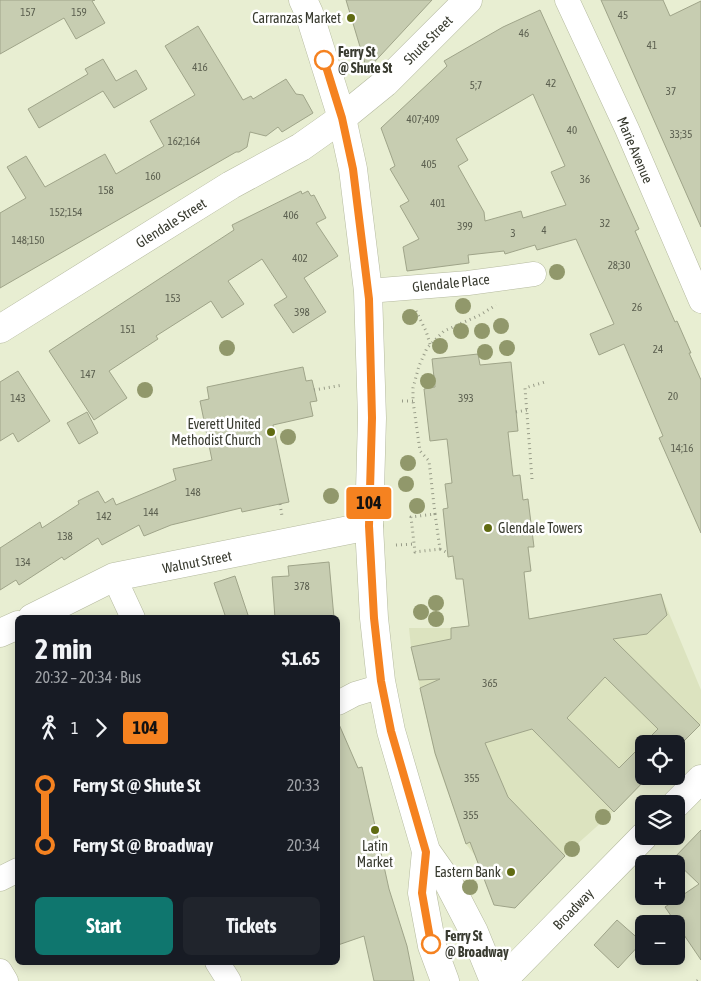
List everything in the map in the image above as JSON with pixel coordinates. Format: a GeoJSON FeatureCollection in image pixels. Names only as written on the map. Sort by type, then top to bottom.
{"type":"FeatureCollection","features":[{"type":"Feature","properties":{"kind":"main road"},"geometry":{"type":"LineString","coordinates":[[303,0],[309,13],[342,118],[353,169],[368,291],[372,418],[369,526],[374,618],[382,686],[391,731],[426,852],[448,882],[474,932],[494,981]]}},
{"type":"Feature","properties":{"kind":"main road","name":"Shute Street"},"geometry":{"type":"LineString","coordinates":[[342,118],[385,83],[468,0]]}},
{"type":"Feature","properties":{"kind":"main road","name":"Glendale Street"},"geometry":{"type":"LineString","coordinates":[[0,329],[231,185],[301,147],[342,118]]}},
{"type":"Feature","properties":{"kind":"main road","name":"Walnut Street"},"geometry":{"type":"LineString","coordinates":[[38,615],[114,577],[369,526]]}},
{"type":"Feature","properties":{"kind":"main road"},"geometry":{"type":"LineString","coordinates":[[0,633],[15,626]]}},
{"type":"Feature","properties":{"kind":"main road"},"geometry":{"type":"LineString","coordinates":[[685,795],[701,779]]}},
{"type":"Feature","properties":{"kind":"main road","name":"Broadway"},"geometry":{"type":"LineString","coordinates":[[502,981],[635,845]]}},
{"type":"Feature","properties":{"kind":"main road"},"geometry":{"type":"LineString","coordinates":[[426,852],[422,893],[432,946],[445,981]]}},
{"type":"Feature","properties":{"kind":"street","name":"Marie Avenue"},"geometry":{"type":"LineString","coordinates":[[567,0],[627,129],[701,301]]}},
{"type":"Feature","properties":{"kind":"street","name":"Glendale Place"},"geometry":{"type":"LineString","coordinates":[[368,291],[468,283],[534,274]]}},
{"type":"Feature","properties":{"kind":"street"},"geometry":{"type":"LineString","coordinates":[[114,577],[132,615]]}},
{"type":"Feature","properties":{"kind":"street"},"geometry":{"type":"LineString","coordinates":[[340,702],[355,694],[382,686]]}},
{"type":"Feature","properties":{"kind":"street"},"geometry":{"type":"LineString","coordinates":[[0,879],[15,872]]}},
{"type":"Feature","properties":{"kind":"street"},"geometry":{"type":"LineString","coordinates":[[219,965],[229,981]]}},
{"type":"Feature","properties":{"kind":"street"},"geometry":{"type":"LineString","coordinates":[[0,972],[6,981]]}},
{"type":"Feature","properties":{"kind":"path"},"geometry":{"type":"LineString","coordinates":[[406,288],[430,344]]}},
{"type":"Feature","properties":{"kind":"path"},"geometry":{"type":"LineString","coordinates":[[440,549],[429,461],[420,451],[413,388],[419,366],[430,344],[444,331],[480,315],[502,301]]}},
{"type":"Feature","properties":{"kind":"path"},"geometry":{"type":"LineString","coordinates":[[532,480],[525,388],[545,382]]}},
{"type":"Feature","properties":{"kind":"path"},"geometry":{"type":"LineString","coordinates":[[314,390],[343,385]]}},
{"type":"Feature","properties":{"kind":"path"},"geometry":{"type":"LineString","coordinates":[[402,401],[415,401]]}},
{"type":"Feature","properties":{"kind":"path"},"geometry":{"type":"LineString","coordinates":[[516,412],[527,410]]}},
{"type":"Feature","properties":{"kind":"path"},"geometry":{"type":"LineString","coordinates":[[280,504],[282,511]]}},
{"type":"Feature","properties":{"kind":"path"},"geometry":{"type":"LineString","coordinates":[[435,514],[411,517],[415,552],[440,549],[448,553]]}},
{"type":"Feature","properties":{"kind":"path"},"geometry":{"type":"LineString","coordinates":[[697,981],[701,978]]}},
{"type":"Feature","properties":{"kind":"shaded area"},"geometry":{"type":"Polygon","coordinates":[[[661,594],[701,690],[701,723],[685,740],[685,735],[635,735],[635,785],[640,785],[565,855],[515,908],[466,844],[435,756],[411,647],[409,628],[451,628],[547,616],[661,594]]]}},
{"type":"Feature","properties":{"kind":"building"},"geometry":{"type":"Polygon","coordinates":[[[0,0],[95,0],[92,1],[105,23],[76,39],[64,18],[0,54],[0,0]]]}},
{"type":"Feature","properties":{"kind":"building"},"geometry":{"type":"Polygon","coordinates":[[[346,0],[432,0],[367,70],[346,0]]]}},
{"type":"Feature","properties":{"kind":"building"},"geometry":{"type":"Polygon","coordinates":[[[601,0],[663,0],[670,16],[701,1],[701,227],[601,0]]]}},
{"type":"Feature","properties":{"kind":"building"},"geometry":{"type":"Polygon","coordinates":[[[540,10],[639,229],[635,231],[675,322],[677,321],[691,353],[689,353],[701,380],[701,533],[659,438],[663,436],[624,344],[599,355],[590,334],[614,324],[576,239],[537,250],[535,245],[505,254],[504,251],[468,255],[469,263],[407,271],[403,247],[419,239],[400,206],[409,201],[390,169],[395,166],[381,128],[447,66],[444,61],[503,27],[540,10]],[[533,94],[456,139],[468,160],[458,166],[484,212],[485,221],[521,211],[523,218],[566,205],[551,172],[565,166],[533,94]]]}},
{"type":"Feature","properties":{"kind":"building"},"geometry":{"type":"Polygon","coordinates":[[[198,26],[243,100],[251,96],[253,99],[286,79],[296,94],[303,95],[313,113],[282,132],[278,127],[266,136],[250,132],[247,147],[239,152],[0,288],[0,213],[26,198],[7,167],[26,156],[45,187],[105,154],[116,174],[164,146],[150,121],[195,95],[165,46],[198,26]]]}},
{"type":"Feature","properties":{"kind":"building"},"geometry":{"type":"Polygon","coordinates":[[[103,59],[116,81],[136,70],[147,89],[114,108],[103,91],[39,128],[28,109],[88,74],[85,69],[103,59]]]}},
{"type":"Feature","properties":{"kind":"building"},"geometry":{"type":"Polygon","coordinates":[[[301,191],[302,194],[308,191],[311,196],[314,195],[326,218],[316,223],[338,256],[304,278],[326,312],[293,333],[274,305],[287,297],[262,259],[228,281],[244,304],[222,318],[211,301],[156,336],[158,339],[109,371],[127,398],[94,420],[49,351],[234,230],[232,225],[301,191]]]}},
{"type":"Feature","properties":{"kind":"building"},"geometry":{"type":"Polygon","coordinates":[[[478,354],[480,365],[511,362],[518,431],[508,432],[513,476],[520,475],[523,500],[528,499],[534,547],[528,547],[531,571],[524,572],[529,619],[661,594],[667,615],[647,634],[613,639],[700,725],[685,740],[685,735],[652,735],[658,729],[605,677],[567,718],[619,768],[635,752],[635,785],[640,785],[614,812],[532,729],[485,743],[508,797],[565,856],[515,908],[494,905],[470,842],[466,844],[435,753],[420,688],[440,679],[419,680],[411,647],[451,639],[451,628],[469,626],[463,579],[456,579],[453,556],[448,557],[443,509],[448,508],[445,484],[452,483],[447,439],[430,441],[424,389],[435,387],[432,359],[478,354]]]}},
{"type":"Feature","properties":{"kind":"building"},"geometry":{"type":"Polygon","coordinates":[[[303,367],[306,381],[312,380],[317,401],[310,402],[313,416],[273,425],[289,502],[242,512],[241,508],[171,525],[144,536],[139,525],[102,545],[98,538],[64,560],[62,557],[19,585],[16,580],[0,590],[0,548],[40,522],[42,528],[79,504],[78,501],[98,491],[105,503],[113,498],[116,505],[176,480],[173,469],[212,460],[200,401],[209,399],[207,387],[303,367]]]}},
{"type":"Feature","properties":{"kind":"building"},"geometry":{"type":"Polygon","coordinates":[[[18,371],[50,421],[18,442],[13,433],[0,441],[0,382],[18,371]]]}},
{"type":"Feature","properties":{"kind":"building"},"geometry":{"type":"Polygon","coordinates":[[[87,412],[98,433],[79,444],[67,423],[87,412]]]}},
{"type":"Feature","properties":{"kind":"building"},"geometry":{"type":"Polygon","coordinates":[[[329,562],[334,615],[275,615],[272,577],[289,576],[288,566],[329,562]]]}},
{"type":"Feature","properties":{"kind":"building"},"geometry":{"type":"Polygon","coordinates":[[[235,576],[248,615],[225,615],[214,583],[235,576]]]}},
{"type":"Feature","properties":{"kind":"building"},"geometry":{"type":"Polygon","coordinates":[[[340,727],[358,768],[362,767],[389,889],[407,946],[414,981],[374,981],[364,936],[340,944],[340,727]]]}},
{"type":"Feature","properties":{"kind":"building"},"geometry":{"type":"Polygon","coordinates":[[[701,830],[701,960],[685,936],[685,915],[670,915],[665,907],[668,905],[685,905],[685,893],[699,884],[685,871],[685,855],[677,855],[701,830]]]}},
{"type":"Feature","properties":{"kind":"building"},"geometry":{"type":"Polygon","coordinates":[[[617,920],[635,936],[635,950],[618,968],[594,945],[617,920]]]}},
{"type":"Feature","properties":{"kind":"bus line","name":"104"},"geometry":{"type":"LineString","coordinates":[[324,60],[342,118],[353,169],[369,299],[372,418],[369,526],[374,618],[381,681],[391,731],[426,852],[422,893],[431,944]]}},
{"type":"Feature","properties":{"kind":"place","name":"Carranzas Market"},"geometry":{"type":"Point","coordinates":[351,18]}},
{"type":"Feature","properties":{"kind":"place","name":"Ferry St @ Shute St"},"geometry":{"type":"Point","coordinates":[324,60]}},
{"type":"Feature","properties":{"kind":"place","name":"Everett United Methodist Church"},"geometry":{"type":"Point","coordinates":[271,432]}},
{"type":"Feature","properties":{"kind":"place","name":"Glendale Towers"},"geometry":{"type":"Point","coordinates":[488,528]}},
{"type":"Feature","properties":{"kind":"place","name":"Latin Market"},"geometry":{"type":"Point","coordinates":[375,830]}},
{"type":"Feature","properties":{"kind":"place","name":"Eastern Bank"},"geometry":{"type":"Point","coordinates":[511,872]}},
{"type":"Feature","properties":{"kind":"place","name":"Ferry St @ Broadway"},"geometry":{"type":"Point","coordinates":[431,944]}}]}
